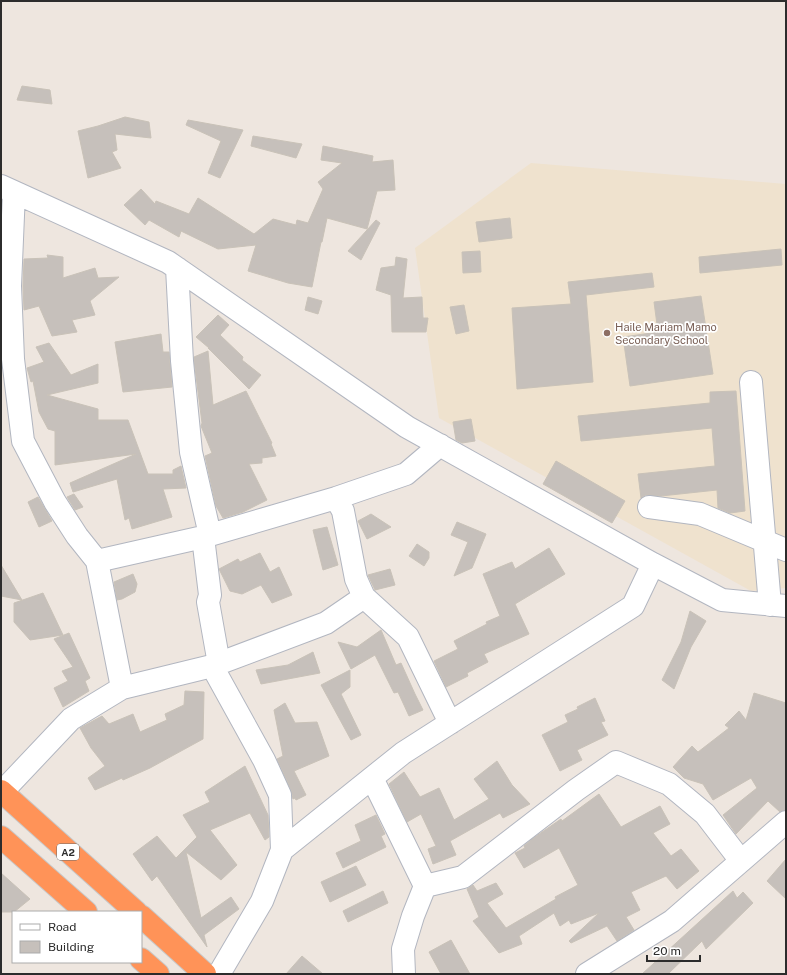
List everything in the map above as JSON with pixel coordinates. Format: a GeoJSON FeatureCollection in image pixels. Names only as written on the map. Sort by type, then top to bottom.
{"type":"FeatureCollection","features":[{"type":"Feature","properties":{"kind":"highway","name":"A2"},"geometry":{"type":"LineString","coordinates":[[2,792],[135,911]]}},
{"type":"Feature","properties":{"kind":"highway"},"geometry":{"type":"LineString","coordinates":[[1,837],[85,911]]}},
{"type":"Feature","properties":{"kind":"highway"},"geometry":{"type":"LineString","coordinates":[[142,917],[205,974]]}},
{"type":"Feature","properties":{"kind":"highway"},"geometry":{"type":"LineString","coordinates":[[142,960],[158,974]]}},
{"type":"Feature","properties":{"kind":"street"},"geometry":{"type":"LineString","coordinates":[[122,688],[97,561],[77,536],[55,502],[23,441],[13,359],[8,189],[168,262],[407,427],[653,564],[722,600],[778,606],[764,541],[751,382]]}},
{"type":"Feature","properties":{"kind":"street"},"geometry":{"type":"LineString","coordinates":[[177,268],[182,361],[191,452],[206,536],[210,595],[208,602],[215,665],[264,760],[280,795],[282,850],[262,901],[220,974]]}},
{"type":"Feature","properties":{"kind":"street"},"geometry":{"type":"LineString","coordinates":[[97,561],[206,536],[336,498],[406,474],[440,445]]}},
{"type":"Feature","properties":{"kind":"street"},"geometry":{"type":"LineString","coordinates":[[336,498],[343,511],[356,579],[364,597],[408,637],[450,723]]}},
{"type":"Feature","properties":{"kind":"street"},"geometry":{"type":"LineString","coordinates":[[649,507],[700,514],[786,550]]}},
{"type":"Feature","properties":{"kind":"street"},"geometry":{"type":"LineString","coordinates":[[282,850],[404,753],[633,606],[653,564]]}},
{"type":"Feature","properties":{"kind":"street"},"geometry":{"type":"LineString","coordinates":[[2,792],[71,719],[122,688],[215,665],[326,623],[364,597]]}},
{"type":"Feature","properties":{"kind":"street"},"geometry":{"type":"LineString","coordinates":[[425,886],[463,877],[564,799],[616,762],[668,784],[706,814],[740,861]]}},
{"type":"Feature","properties":{"kind":"street"},"geometry":{"type":"LineString","coordinates":[[372,778],[425,886],[413,916],[403,949],[404,974]]}},
{"type":"Feature","properties":{"kind":"street"},"geometry":{"type":"LineString","coordinates":[[587,974],[672,921],[786,822]]}},
{"type":"Feature","properties":{"kind":"shaded area","name":"Haile Mariam Mamo Secondary School"},"geometry":{"type":"Polygon","coordinates":[[[531,163],[786,184],[786,588],[751,591],[439,418],[415,248],[531,163]]]}},
{"type":"Feature","properties":{"kind":"building"},"geometry":{"type":"Polygon","coordinates":[[[22,86],[50,90],[52,104],[17,100],[22,86]]]}},
{"type":"Feature","properties":{"kind":"building"},"geometry":{"type":"Polygon","coordinates":[[[125,117],[149,122],[151,138],[115,134],[117,150],[112,152],[121,168],[88,178],[78,131],[125,117]]]}},
{"type":"Feature","properties":{"kind":"building"},"geometry":{"type":"Polygon","coordinates":[[[188,120],[243,130],[220,178],[208,173],[221,141],[186,125],[188,120]]]}},
{"type":"Feature","properties":{"kind":"building"},"geometry":{"type":"Polygon","coordinates":[[[253,136],[302,144],[296,158],[251,146],[253,136]]]}},
{"type":"Feature","properties":{"kind":"building"},"geometry":{"type":"Polygon","coordinates":[[[323,146],[373,156],[372,162],[393,160],[395,190],[377,191],[367,229],[327,218],[312,287],[288,283],[248,271],[256,245],[218,249],[181,231],[179,237],[149,220],[145,225],[124,205],[141,189],[155,204],[156,201],[189,214],[198,198],[254,234],[273,219],[296,225],[297,220],[308,223],[323,189],[318,182],[342,163],[321,160],[323,146]]]}},
{"type":"Feature","properties":{"kind":"building"},"geometry":{"type":"Polygon","coordinates":[[[510,218],[512,238],[479,242],[476,222],[510,218]]]}},
{"type":"Feature","properties":{"kind":"building"},"geometry":{"type":"Polygon","coordinates":[[[376,220],[380,223],[361,260],[348,251],[376,220]]]}},
{"type":"Feature","properties":{"kind":"building"},"geometry":{"type":"Polygon","coordinates":[[[781,249],[782,265],[700,273],[699,257],[781,249]]]}},
{"type":"Feature","properties":{"kind":"building"},"geometry":{"type":"Polygon","coordinates":[[[480,251],[481,272],[463,273],[462,252],[480,251]]]}},
{"type":"Feature","properties":{"kind":"building"},"geometry":{"type":"Polygon","coordinates":[[[47,255],[63,257],[63,278],[95,268],[98,278],[119,277],[90,301],[95,315],[72,320],[77,332],[52,336],[39,306],[24,310],[24,259],[48,258],[47,255]]]}},
{"type":"Feature","properties":{"kind":"building"},"geometry":{"type":"Polygon","coordinates":[[[396,257],[407,259],[403,298],[422,297],[423,318],[428,318],[426,332],[392,332],[391,295],[376,290],[381,268],[395,266],[396,257]]]}},
{"type":"Feature","properties":{"kind":"building"},"geometry":{"type":"Polygon","coordinates":[[[652,273],[654,287],[586,295],[593,382],[517,389],[512,308],[571,304],[568,282],[652,273]]]}},
{"type":"Feature","properties":{"kind":"building"},"geometry":{"type":"Polygon","coordinates":[[[701,296],[713,374],[630,386],[623,337],[658,332],[654,302],[701,296]]]}},
{"type":"Feature","properties":{"kind":"building"},"geometry":{"type":"Polygon","coordinates":[[[308,297],[322,301],[318,314],[305,310],[308,297]]]}},
{"type":"Feature","properties":{"kind":"building"},"geometry":{"type":"Polygon","coordinates":[[[464,305],[469,331],[456,334],[450,307],[464,305]]]}},
{"type":"Feature","properties":{"kind":"building"},"geometry":{"type":"Polygon","coordinates":[[[218,315],[229,325],[220,335],[243,357],[242,360],[261,375],[249,389],[209,348],[196,337],[218,315]]]}},
{"type":"Feature","properties":{"kind":"building"},"geometry":{"type":"Polygon","coordinates":[[[161,334],[163,352],[169,352],[172,387],[123,392],[115,342],[161,334]]]}},
{"type":"Feature","properties":{"kind":"building"},"geometry":{"type":"Polygon","coordinates":[[[49,343],[71,375],[98,364],[98,383],[47,395],[98,409],[98,420],[128,420],[148,474],[173,474],[173,470],[181,466],[186,488],[163,489],[172,517],[132,529],[129,518],[125,520],[117,479],[73,492],[70,483],[136,454],[55,465],[55,431],[48,429],[39,412],[33,381],[31,382],[27,368],[44,362],[36,347],[49,343]]]}},
{"type":"Feature","properties":{"kind":"building"},"geometry":{"type":"Polygon","coordinates":[[[208,351],[213,405],[246,391],[272,443],[271,444],[276,456],[262,458],[262,463],[249,464],[267,500],[243,512],[223,518],[216,506],[205,456],[212,453],[201,426],[202,423],[194,360],[194,357],[208,351]]]}},
{"type":"Feature","properties":{"kind":"building"},"geometry":{"type":"Polygon","coordinates":[[[736,391],[745,511],[730,513],[718,508],[717,490],[661,496],[645,495],[641,498],[638,474],[715,466],[712,428],[581,441],[578,416],[710,403],[710,392],[736,391]]]}},
{"type":"Feature","properties":{"kind":"building"},"geometry":{"type":"Polygon","coordinates":[[[471,419],[475,441],[462,443],[456,440],[453,422],[471,419]]]}},
{"type":"Feature","properties":{"kind":"building"},"geometry":{"type":"Polygon","coordinates":[[[556,461],[625,501],[612,523],[543,484],[556,461]]]}},
{"type":"Feature","properties":{"kind":"building"},"geometry":{"type":"Polygon","coordinates":[[[74,494],[83,507],[75,510],[67,497],[74,494]]]}},
{"type":"Feature","properties":{"kind":"building"},"geometry":{"type":"Polygon","coordinates":[[[38,497],[52,521],[39,527],[28,502],[38,497]]]}},
{"type":"Feature","properties":{"kind":"building"},"geometry":{"type":"Polygon","coordinates":[[[371,514],[391,527],[367,539],[358,521],[371,514]]]}},
{"type":"Feature","properties":{"kind":"building"},"geometry":{"type":"Polygon","coordinates":[[[457,522],[486,534],[472,568],[454,576],[468,542],[451,535],[457,522]]]}},
{"type":"Feature","properties":{"kind":"building"},"geometry":{"type":"Polygon","coordinates":[[[327,527],[338,565],[323,570],[313,530],[327,527]]]}},
{"type":"Feature","properties":{"kind":"building"},"geometry":{"type":"Polygon","coordinates":[[[417,544],[429,552],[429,558],[424,566],[409,556],[417,544]]]}},
{"type":"Feature","properties":{"kind":"building"},"geometry":{"type":"Polygon","coordinates":[[[549,548],[565,574],[515,604],[529,634],[484,654],[488,662],[467,673],[468,676],[446,687],[434,661],[458,649],[454,641],[487,624],[486,622],[500,616],[483,574],[512,562],[515,569],[549,548]]]}},
{"type":"Feature","properties":{"kind":"building"},"geometry":{"type":"Polygon","coordinates":[[[260,553],[270,572],[279,567],[292,595],[272,603],[261,585],[242,594],[230,591],[219,569],[238,559],[240,562],[260,553]]]}},
{"type":"Feature","properties":{"kind":"building"},"geometry":{"type":"Polygon","coordinates":[[[1,565],[22,600],[1,596],[1,565]]]}},
{"type":"Feature","properties":{"kind":"building"},"geometry":{"type":"Polygon","coordinates":[[[390,569],[395,585],[375,590],[368,575],[390,569]]]}},
{"type":"Feature","properties":{"kind":"building"},"geometry":{"type":"Polygon","coordinates":[[[133,574],[137,584],[135,592],[117,600],[114,582],[133,574]]]}},
{"type":"Feature","properties":{"kind":"building"},"geometry":{"type":"Polygon","coordinates":[[[43,593],[63,635],[30,640],[14,622],[14,603],[43,593]]]}},
{"type":"Feature","properties":{"kind":"building"},"geometry":{"type":"Polygon","coordinates":[[[690,611],[706,621],[691,647],[674,689],[662,680],[681,642],[690,611]]]}},
{"type":"Feature","properties":{"kind":"building"},"geometry":{"type":"Polygon","coordinates":[[[381,630],[396,665],[401,663],[423,710],[409,716],[398,692],[394,693],[375,655],[351,669],[338,642],[357,647],[381,630]]]}},
{"type":"Feature","properties":{"kind":"building"},"geometry":{"type":"Polygon","coordinates":[[[69,633],[90,678],[85,681],[89,691],[63,707],[54,688],[68,681],[62,671],[73,667],[54,639],[69,633]]]}},
{"type":"Feature","properties":{"kind":"building"},"geometry":{"type":"Polygon","coordinates":[[[313,652],[320,673],[261,684],[256,670],[288,665],[313,652]]]}},
{"type":"Feature","properties":{"kind":"building"},"geometry":{"type":"Polygon","coordinates":[[[350,670],[350,687],[341,694],[361,735],[351,740],[321,685],[350,670]]]}},
{"type":"Feature","properties":{"kind":"building"},"geometry":{"type":"Polygon","coordinates":[[[185,691],[204,692],[203,739],[150,768],[95,790],[88,778],[105,766],[91,748],[80,728],[102,716],[109,724],[133,714],[140,732],[167,720],[165,714],[184,705],[185,691]]]}},
{"type":"Feature","properties":{"kind":"building"},"geometry":{"type":"Polygon","coordinates":[[[754,693],[786,703],[786,810],[780,812],[768,801],[736,834],[723,815],[757,788],[751,778],[713,800],[703,784],[684,778],[673,767],[692,746],[698,752],[729,728],[725,725],[739,711],[746,720],[754,693]]]}},
{"type":"Feature","properties":{"kind":"building"},"geometry":{"type":"Polygon","coordinates":[[[595,698],[605,721],[601,722],[608,735],[577,750],[582,760],[560,771],[542,735],[568,722],[565,715],[595,698]]]}},
{"type":"Feature","properties":{"kind":"building"},"geometry":{"type":"Polygon","coordinates":[[[285,703],[295,723],[317,722],[329,756],[294,771],[306,795],[296,800],[295,798],[293,799],[291,790],[277,759],[283,756],[274,710],[285,703]]]}},
{"type":"Feature","properties":{"kind":"building"},"geometry":{"type":"Polygon","coordinates":[[[497,761],[512,785],[530,804],[503,818],[500,813],[450,841],[456,855],[433,864],[428,849],[436,846],[421,814],[407,822],[389,784],[404,772],[420,797],[439,788],[454,820],[489,799],[474,779],[497,761]]]}},
{"type":"Feature","properties":{"kind":"building"},"geometry":{"type":"Polygon","coordinates":[[[245,766],[268,815],[269,837],[265,840],[250,813],[210,830],[237,865],[221,880],[186,852],[201,918],[231,897],[239,909],[204,935],[207,947],[157,876],[152,881],[133,854],[157,836],[176,858],[197,837],[183,815],[210,802],[205,792],[245,766]]]}},
{"type":"Feature","properties":{"kind":"building"},"geometry":{"type":"Polygon","coordinates":[[[599,794],[621,827],[660,806],[670,824],[653,833],[671,856],[681,849],[699,871],[677,889],[666,876],[631,892],[640,910],[626,917],[634,930],[617,941],[607,926],[571,943],[569,941],[599,913],[571,924],[569,920],[560,926],[554,913],[519,936],[522,944],[499,953],[473,921],[479,917],[467,889],[473,885],[477,891],[496,883],[503,894],[487,903],[506,928],[556,899],[555,897],[578,885],[559,848],[524,868],[515,853],[525,848],[524,846],[532,839],[561,819],[562,821],[599,794]]]}},
{"type":"Feature","properties":{"kind":"building"},"geometry":{"type":"Polygon","coordinates":[[[376,815],[385,834],[381,836],[386,847],[343,868],[336,853],[361,841],[355,825],[376,815]]]}},
{"type":"Feature","properties":{"kind":"building"},"geometry":{"type":"Polygon","coordinates":[[[786,859],[786,899],[767,881],[786,859]]]}},
{"type":"Feature","properties":{"kind":"building"},"geometry":{"type":"Polygon","coordinates":[[[356,866],[366,885],[330,902],[321,882],[356,866]]]}},
{"type":"Feature","properties":{"kind":"building"},"geometry":{"type":"Polygon","coordinates":[[[1,873],[30,899],[15,911],[1,912],[1,873]]]}},
{"type":"Feature","properties":{"kind":"building"},"geometry":{"type":"Polygon","coordinates":[[[383,891],[388,903],[348,922],[343,911],[383,891]]]}},
{"type":"Feature","properties":{"kind":"building"},"geometry":{"type":"Polygon","coordinates":[[[733,891],[737,898],[743,892],[753,903],[706,949],[702,941],[668,974],[642,974],[733,891]]]}},
{"type":"Feature","properties":{"kind":"building"},"geometry":{"type":"Polygon","coordinates":[[[451,940],[470,974],[441,974],[429,952],[451,940]]]}},
{"type":"Feature","properties":{"kind":"building"},"geometry":{"type":"Polygon","coordinates":[[[302,956],[323,974],[286,974],[302,956]]]}},
{"type":"Feature","properties":{"kind":"place","name":"Haile Mariam Mamo Secondary School"},"geometry":{"type":"Point","coordinates":[607,333]}}]}
